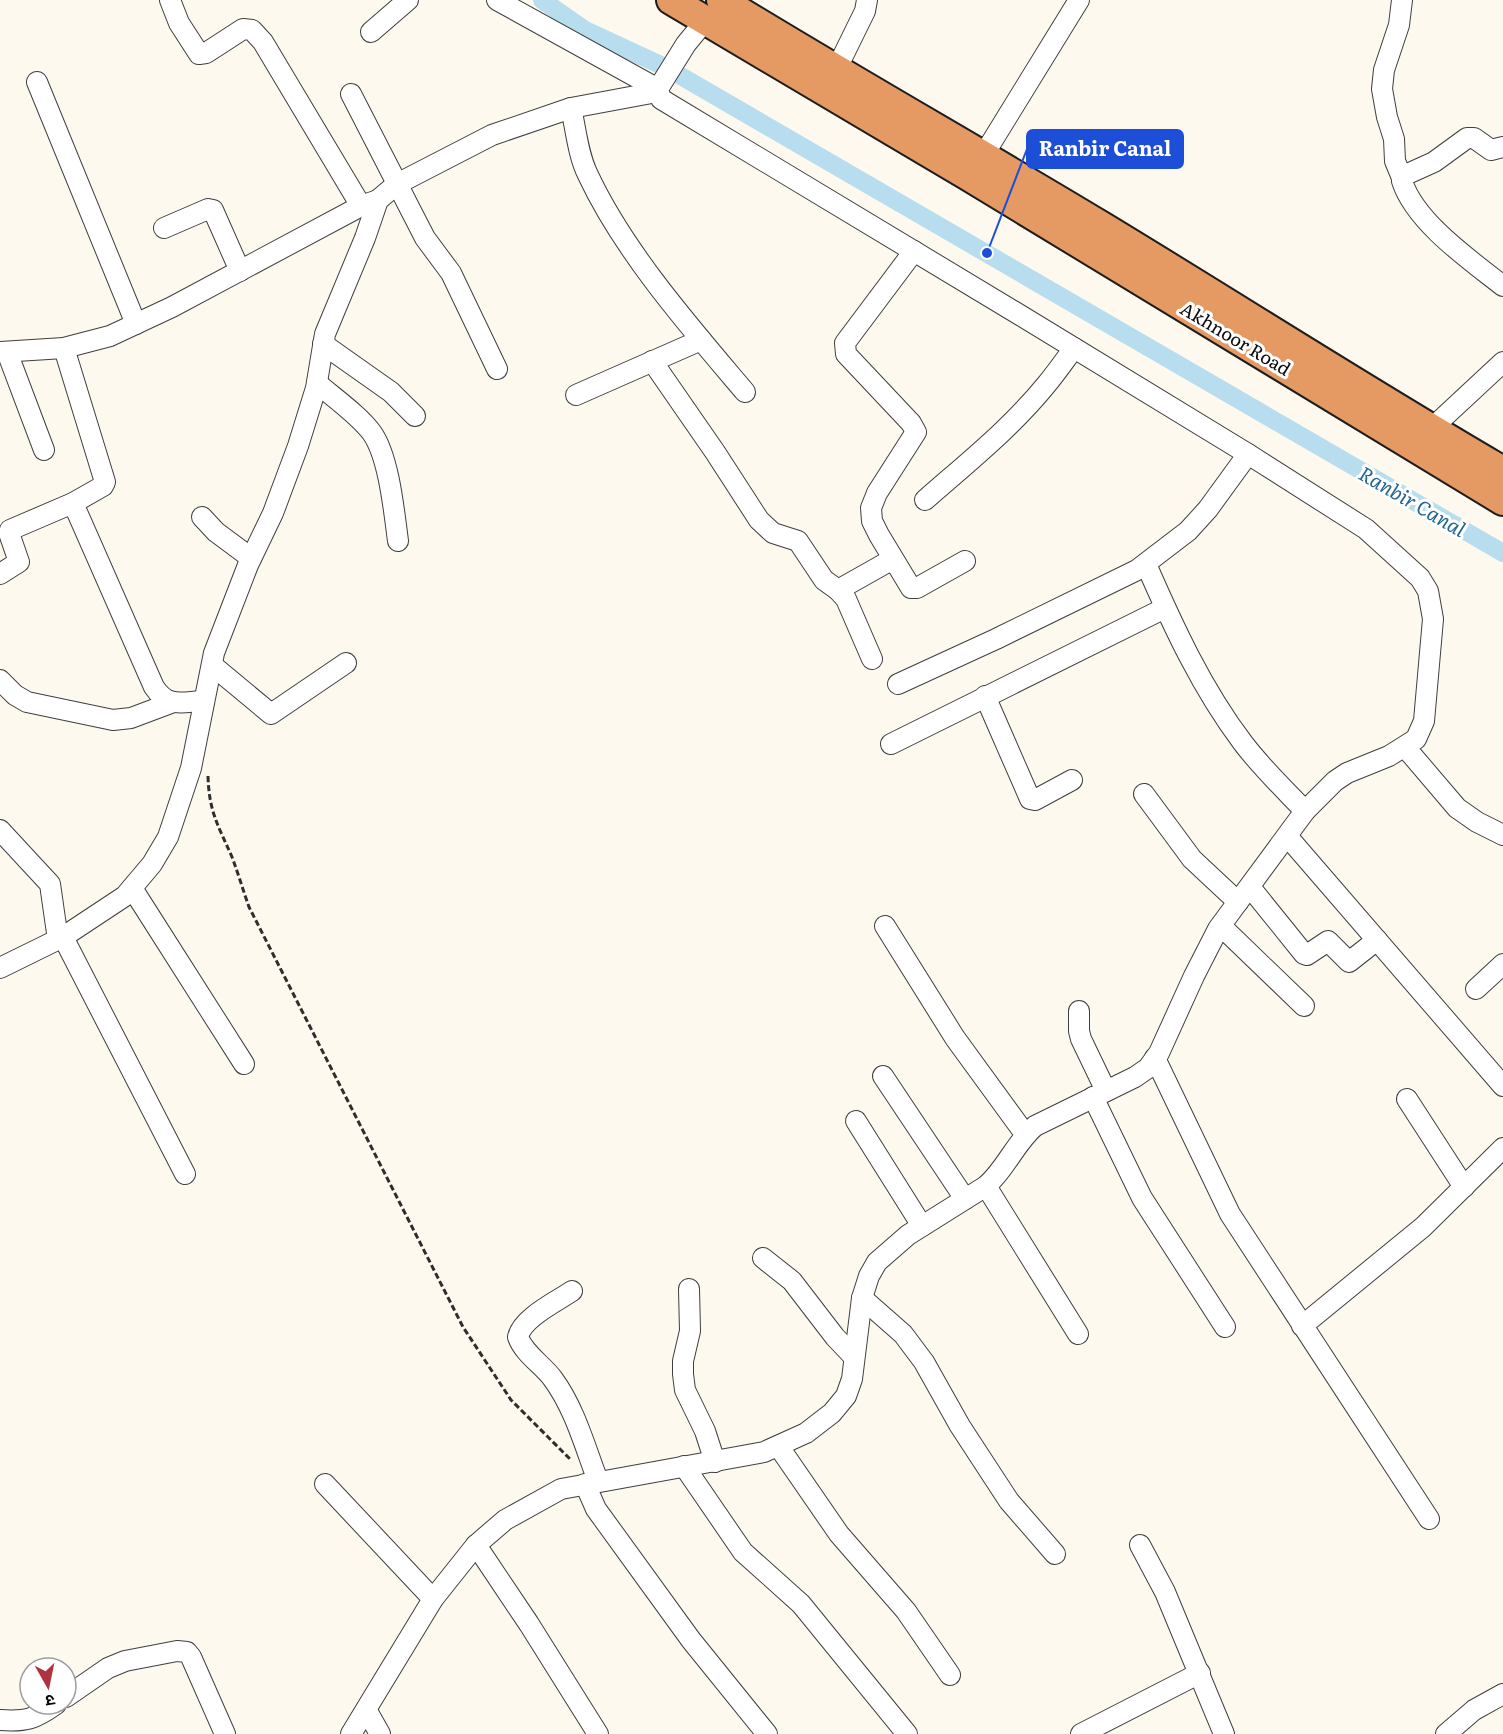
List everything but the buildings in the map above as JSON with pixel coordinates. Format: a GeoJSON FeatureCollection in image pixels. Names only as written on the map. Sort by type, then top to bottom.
{"type":"FeatureCollection","features":[{"type":"Feature","properties":{"kind":"highway"},"geometry":{"type":"LineString","coordinates":[[671,0],[713,11],[836,70],[976,166]]}},
{"type":"Feature","properties":{"kind":"highway"},"geometry":{"type":"LineString","coordinates":[[713,11],[976,166],[1101,226],[1503,471]]}},
{"type":"Feature","properties":{"kind":"highway","name":"Akhnoor Road"},"geometry":{"type":"LineString","coordinates":[[976,166],[1503,501]]}},
{"type":"Feature","properties":{"kind":"street"},"geometry":{"type":"LineString","coordinates":[[0,968],[61,939],[125,896],[152,864],[168,837],[191,768],[212,665],[251,558],[273,513],[298,446],[317,383],[325,334],[365,238],[369,203],[263,42],[252,30],[243,29],[206,53],[199,54],[179,23],[170,0]]}},
{"type":"Feature","properties":{"kind":"street"},"geometry":{"type":"LineString","coordinates":[[371,32],[408,0]]}},
{"type":"Feature","properties":{"kind":"street"},"geometry":{"type":"LineString","coordinates":[[498,0],[659,88]]}},
{"type":"Feature","properties":{"kind":"street"},"geometry":{"type":"LineString","coordinates":[[836,70],[865,11],[867,0]]}},
{"type":"Feature","properties":{"kind":"street"},"geometry":{"type":"LineString","coordinates":[[976,166],[1079,0]]}},
{"type":"Feature","properties":{"kind":"street"},"geometry":{"type":"LineString","coordinates":[[1402,0],[1399,25],[1384,70],[1382,89],[1394,139],[1395,161],[1402,184],[1431,225],[1451,245],[1503,286]]}},
{"type":"Feature","properties":{"kind":"street"},"geometry":{"type":"LineString","coordinates":[[351,1734],[433,1599],[476,1545],[505,1520],[561,1489],[764,1452],[806,1433],[832,1413],[846,1396],[852,1378],[862,1298],[869,1276],[877,1262],[908,1235],[986,1186],[995,1178],[1025,1134],[1035,1126],[1135,1077],[1148,1068],[1155,1059],[1194,976],[1221,926],[1305,811],[1335,780],[1405,747],[1416,739],[1424,721],[1433,619],[1428,591],[1420,578],[1366,530],[1248,454],[661,99],[659,88],[687,44],[713,11]]}},
{"type":"Feature","properties":{"kind":"street"},"geometry":{"type":"LineString","coordinates":[[37,82],[136,324]]}},
{"type":"Feature","properties":{"kind":"street"},"geometry":{"type":"LineString","coordinates":[[44,450],[3,352],[64,348],[110,336],[240,271],[369,203],[397,184],[492,135],[571,108],[659,88]]}},
{"type":"Feature","properties":{"kind":"street"},"geometry":{"type":"LineString","coordinates":[[351,94],[425,238],[451,273],[497,369]]}},
{"type":"Feature","properties":{"kind":"street"},"geometry":{"type":"LineString","coordinates":[[571,108],[581,155],[592,183],[619,230],[684,320],[746,392]]}},
{"type":"Feature","properties":{"kind":"street"},"geometry":{"type":"LineString","coordinates":[[1402,178],[1434,162],[1467,138],[1474,138],[1491,150],[1503,147]]}},
{"type":"Feature","properties":{"kind":"street"},"geometry":{"type":"LineString","coordinates":[[164,228],[208,209],[213,210],[240,271]]}},
{"type":"Feature","properties":{"kind":"street"},"geometry":{"type":"LineString","coordinates":[[914,251],[844,347],[846,354],[915,428],[916,435],[877,493],[871,508],[872,521],[909,586],[914,588],[965,561]]}},
{"type":"Feature","properties":{"kind":"street"},"geometry":{"type":"LineString","coordinates":[[576,395],[701,340]]}},
{"type":"Feature","properties":{"kind":"street"},"geometry":{"type":"LineString","coordinates":[[323,344],[391,392],[415,416]]}},
{"type":"Feature","properties":{"kind":"street"},"geometry":{"type":"LineString","coordinates":[[0,574],[20,561],[9,533],[10,530],[73,503],[103,486],[105,482],[64,348]]}},
{"type":"Feature","properties":{"kind":"street"},"geometry":{"type":"LineString","coordinates":[[925,500],[986,447],[1020,413],[1046,386],[1074,348]]}},
{"type":"Feature","properties":{"kind":"street"},"geometry":{"type":"LineString","coordinates":[[652,362],[759,520],[773,533],[798,541],[825,580],[846,599],[872,659]]}},
{"type":"Feature","properties":{"kind":"street"},"geometry":{"type":"LineString","coordinates":[[1431,429],[1503,362]]}},
{"type":"Feature","properties":{"kind":"street"},"geometry":{"type":"LineString","coordinates":[[317,383],[366,427],[376,442],[393,495],[398,541]]}},
{"type":"Feature","properties":{"kind":"street"},"geometry":{"type":"LineString","coordinates":[[898,684],[1137,570],[1188,531],[1208,509],[1248,454]]}},
{"type":"Feature","properties":{"kind":"street"},"geometry":{"type":"LineString","coordinates":[[73,503],[154,687],[160,697],[171,703]]}},
{"type":"Feature","properties":{"kind":"street"},"geometry":{"type":"LineString","coordinates":[[202,517],[216,532],[251,558]]}},
{"type":"Feature","properties":{"kind":"street"},"geometry":{"type":"LineString","coordinates":[[838,590],[893,559]]}},
{"type":"Feature","properties":{"kind":"street"},"geometry":{"type":"LineString","coordinates":[[1146,564],[1165,608],[1218,707],[1253,756],[1305,811]]}},
{"type":"Feature","properties":{"kind":"street"},"geometry":{"type":"LineString","coordinates":[[891,744],[1165,608]]}},
{"type":"Feature","properties":{"kind":"street"},"geometry":{"type":"LineString","coordinates":[[212,665],[271,714],[346,663]]}},
{"type":"Feature","properties":{"kind":"street"},"geometry":{"type":"LineString","coordinates":[[0,680],[15,695],[27,702],[113,720],[131,718],[171,703],[203,701]]}},
{"type":"Feature","properties":{"kind":"street"},"geometry":{"type":"LineString","coordinates":[[985,696],[1030,799],[1035,800],[1072,780]]}},
{"type":"Feature","properties":{"kind":"street"},"geometry":{"type":"LineString","coordinates":[[1405,747],[1457,808],[1477,822],[1503,835]]}},
{"type":"Feature","properties":{"kind":"street"},"geometry":{"type":"LineString","coordinates":[[1144,794],[1192,859],[1244,895],[1304,954],[1308,954],[1328,941],[1349,962],[1377,940]]}},
{"type":"Feature","properties":{"kind":"street"},"geometry":{"type":"LineString","coordinates":[[0,831],[50,884],[61,939],[185,1174]]}},
{"type":"Feature","properties":{"kind":"street"},"geometry":{"type":"LineString","coordinates":[[1287,836],[1503,1086]]}},
{"type":"Feature","properties":{"kind":"street"},"geometry":{"type":"LineString","coordinates":[[132,888],[244,1064]]}},
{"type":"Feature","properties":{"kind":"street"},"geometry":{"type":"LineString","coordinates":[[885,926],[955,1038],[1025,1134]]}},
{"type":"Feature","properties":{"kind":"street"},"geometry":{"type":"LineString","coordinates":[[1221,926],[1304,1006]]}},
{"type":"Feature","properties":{"kind":"street"},"geometry":{"type":"LineString","coordinates":[[1476,989],[1503,964]]}},
{"type":"Feature","properties":{"kind":"street"},"geometry":{"type":"LineString","coordinates":[[1079,1011],[1081,1039],[1100,1094],[1142,1198],[1225,1327]]}},
{"type":"Feature","properties":{"kind":"street"},"geometry":{"type":"LineString","coordinates":[[1155,1059],[1230,1214],[1429,1519]]}},
{"type":"Feature","properties":{"kind":"street"},"geometry":{"type":"LineString","coordinates":[[883,1076],[965,1199]]}},
{"type":"Feature","properties":{"kind":"street"},"geometry":{"type":"LineString","coordinates":[[1407,1099],[1464,1187]]}},
{"type":"Feature","properties":{"kind":"street"},"geometry":{"type":"LineString","coordinates":[[856,1120],[922,1226]]}},
{"type":"Feature","properties":{"kind":"street"},"geometry":{"type":"LineString","coordinates":[[1302,1326],[1423,1227],[1503,1148]]}},
{"type":"Feature","properties":{"kind":"street"},"geometry":{"type":"LineString","coordinates":[[986,1186],[1078,1334]]}},
{"type":"Feature","properties":{"kind":"street"},"geometry":{"type":"LineString","coordinates":[[763,1258],[792,1281],[835,1337],[854,1357]]}},
{"type":"Feature","properties":{"kind":"street"},"geometry":{"type":"LineString","coordinates":[[689,1289],[690,1331],[682,1361],[685,1390],[705,1431],[715,1462]]}},
{"type":"Feature","properties":{"kind":"street"},"geometry":{"type":"LineString","coordinates":[[572,1291],[529,1320],[521,1328],[518,1337],[523,1347],[553,1379],[568,1404],[592,1482],[596,1509],[684,1631],[767,1734]]}},
{"type":"Feature","properties":{"kind":"street"},"geometry":{"type":"LineString","coordinates":[[862,1298],[903,1334],[924,1362],[960,1426],[1003,1492],[1055,1554]]}},
{"type":"Feature","properties":{"kind":"street"},"geometry":{"type":"LineString","coordinates":[[779,1447],[839,1534],[906,1611],[950,1675]]}},
{"type":"Feature","properties":{"kind":"street"},"geometry":{"type":"LineString","coordinates":[[684,1466],[743,1552],[801,1604],[907,1734]]}},
{"type":"Feature","properties":{"kind":"street"},"geometry":{"type":"LineString","coordinates":[[325,1484],[433,1599]]}},
{"type":"Feature","properties":{"kind":"street"},"geometry":{"type":"LineString","coordinates":[[476,1545],[598,1734]]}},
{"type":"Feature","properties":{"kind":"street"},"geometry":{"type":"LineString","coordinates":[[1140,1545],[1165,1592],[1224,1734]]}},
{"type":"Feature","properties":{"kind":"street"},"geometry":{"type":"LineString","coordinates":[[78,1689],[108,1668],[125,1661],[177,1651],[187,1652],[225,1734]]}},
{"type":"Feature","properties":{"kind":"street"},"geometry":{"type":"LineString","coordinates":[[1081,1734],[1109,1727],[1200,1673]]}},
{"type":"Feature","properties":{"kind":"street"},"geometry":{"type":"LineString","coordinates":[[1446,1734],[1474,1710],[1503,1694]]}},
{"type":"Feature","properties":{"kind":"street"},"geometry":{"type":"LineString","coordinates":[[367,1711],[380,1734]]}},
{"type":"Feature","properties":{"kind":"street"},"geometry":{"type":"LineString","coordinates":[[0,1720],[19,1721],[38,1716]]}},
{"type":"Feature","properties":{"kind":"path"},"geometry":{"type":"LineString","coordinates":[[208,770],[212,812],[237,869],[249,907],[463,1327],[511,1400],[592,1482]]}},
{"type":"Feature","properties":{"kind":"waterway","name":"Ranbir Canal"},"geometry":{"type":"LineString","coordinates":[[542,0],[585,30],[667,68],[1503,553]]}},
{"type":"Feature","properties":{"kind":"place","name":"Ranbir Canal"},"geometry":{"type":"Point","coordinates":[987,253]}}]}
